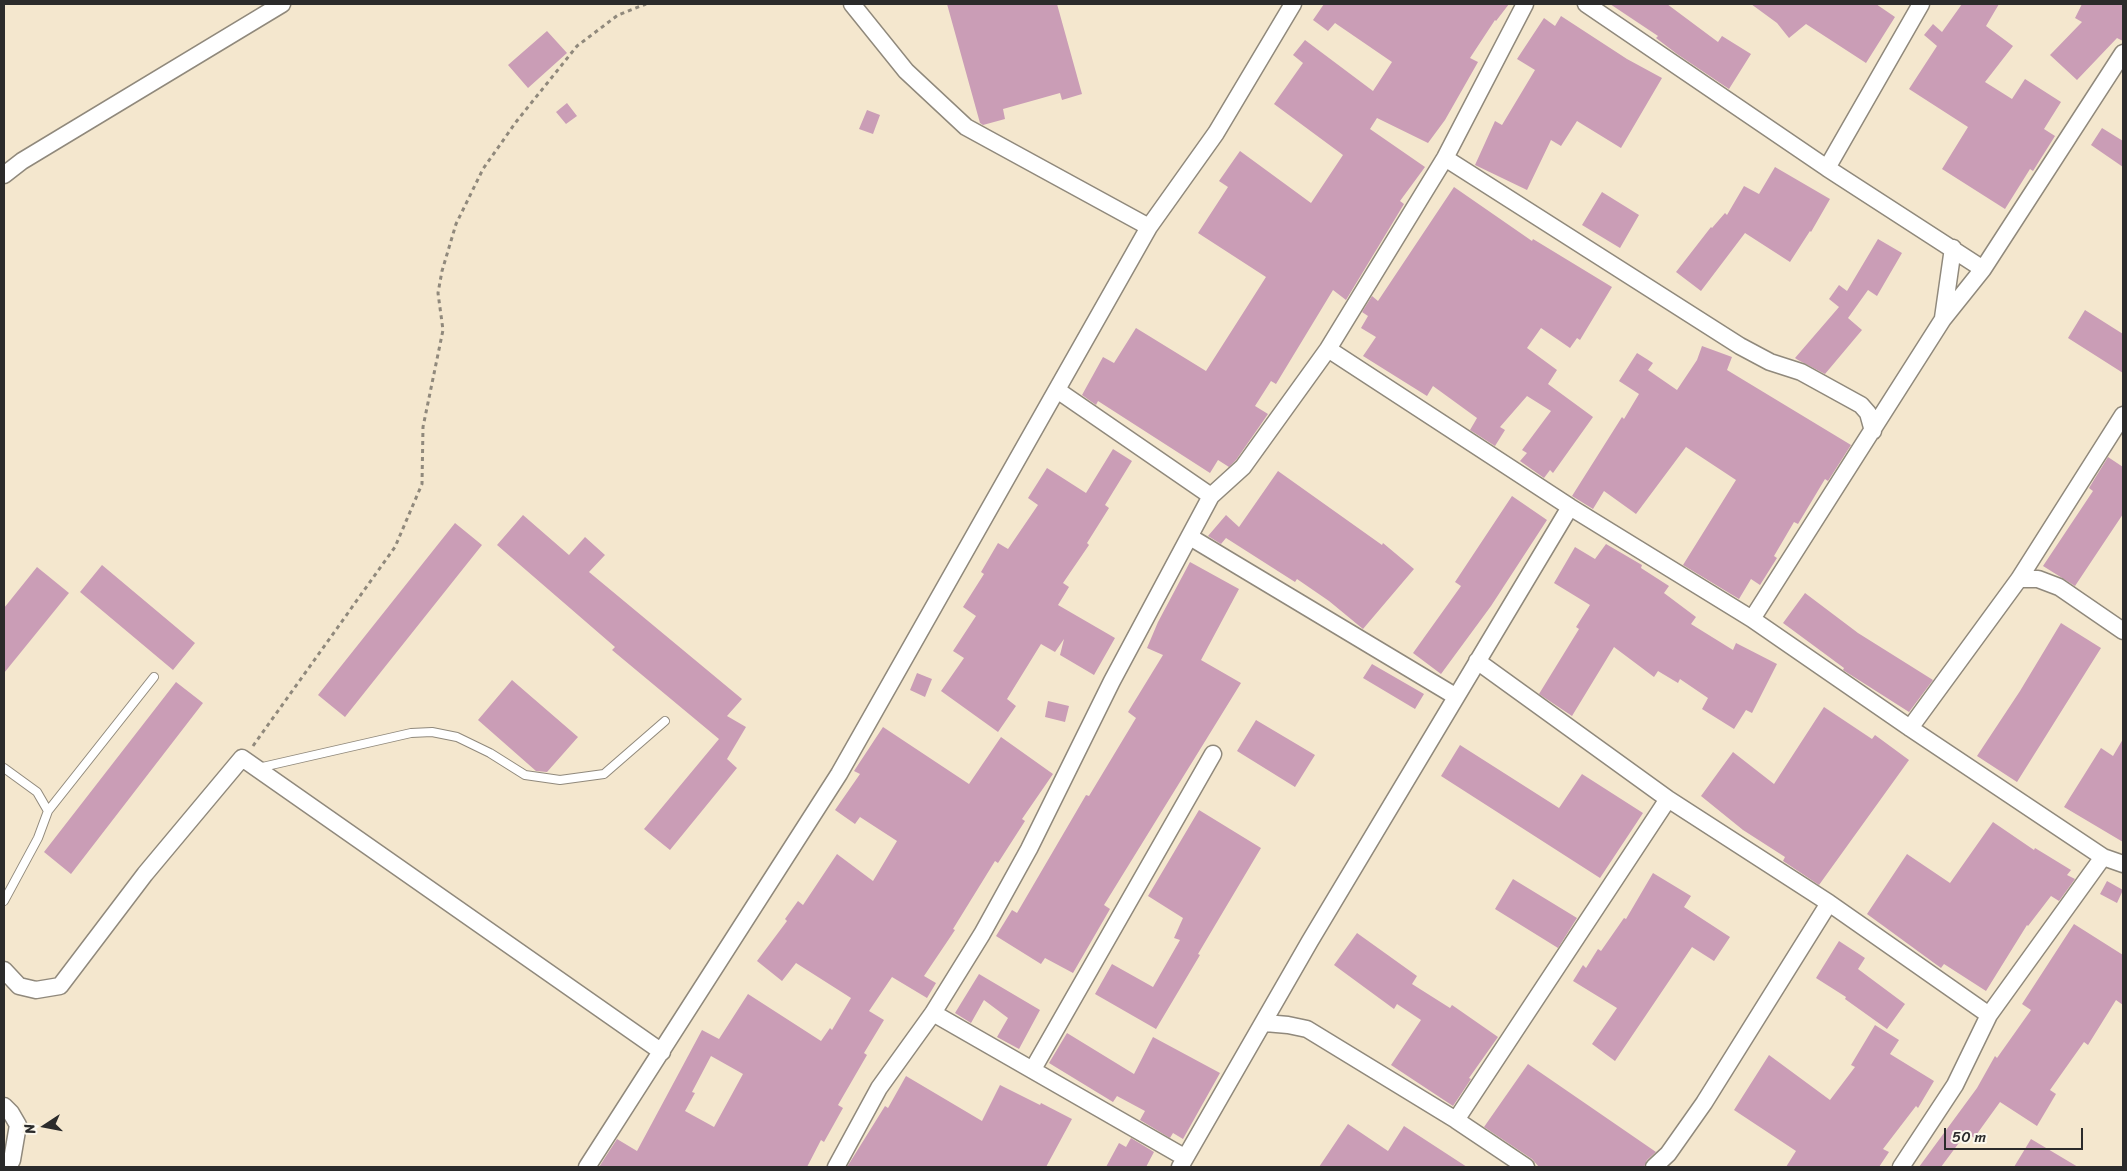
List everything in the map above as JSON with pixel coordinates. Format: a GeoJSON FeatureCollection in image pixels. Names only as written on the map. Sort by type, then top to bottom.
{"type":"FeatureCollection","features":[{"type":"Feature","properties":{"kind":"street"},"geometry":{"type":"LineString","coordinates":[[4,175],[22,161],[282,4]]}},
{"type":"Feature","properties":{"kind":"street"},"geometry":{"type":"LineString","coordinates":[[852,4],[906,71],[966,127],[1149,227]]}},
{"type":"Feature","properties":{"kind":"street"},"geometry":{"type":"LineString","coordinates":[[587,1167],[839,774],[1149,227],[1216,133],[1293,4]]}},
{"type":"Feature","properties":{"kind":"street"},"geometry":{"type":"LineString","coordinates":[[836,1167],[879,1088],[933,1013],[982,934],[1029,849],[1112,681],[1211,496],[1243,467],[1328,349],[1445,158],[1525,4]]}},
{"type":"Feature","properties":{"kind":"street"},"geometry":{"type":"LineString","coordinates":[[1586,4],[1827,168],[1983,269]]}},
{"type":"Feature","properties":{"kind":"street"},"geometry":{"type":"LineString","coordinates":[[1827,168],[1919,4]]}},
{"type":"Feature","properties":{"kind":"street"},"geometry":{"type":"LineString","coordinates":[[1752,619],[1943,319],[1983,269],[2123,53]]}},
{"type":"Feature","properties":{"kind":"street"},"geometry":{"type":"LineString","coordinates":[[1445,158],[1740,346],[1770,362],[1801,372],[1861,405],[1868,413],[1873,431]]}},
{"type":"Feature","properties":{"kind":"street"},"geometry":{"type":"LineString","coordinates":[[1943,319],[1953,248]]}},
{"type":"Feature","properties":{"kind":"street"},"geometry":{"type":"LineString","coordinates":[[1328,349],[1570,507],[1752,619],[1910,728],[2103,857],[2123,864]]}},
{"type":"Feature","properties":{"kind":"street"},"geometry":{"type":"LineString","coordinates":[[1057,390],[1211,496]]}},
{"type":"Feature","properties":{"kind":"street"},"geometry":{"type":"LineString","coordinates":[[1910,728],[2019,579],[2123,415]]}},
{"type":"Feature","properties":{"kind":"street"},"geometry":{"type":"LineString","coordinates":[[933,1013],[1033,1069],[1182,1162],[1455,696],[1570,507]]}},
{"type":"Feature","properties":{"kind":"street"},"geometry":{"type":"LineString","coordinates":[[1190,537],[1455,696]]}},
{"type":"Feature","properties":{"kind":"street"},"geometry":{"type":"LineString","coordinates":[[2019,579],[2038,579],[2059,587],[2123,630]]}},
{"type":"Feature","properties":{"kind":"street"},"geometry":{"type":"LineString","coordinates":[[1478,661],[1668,798],[1829,903],[1989,1015]]}},
{"type":"Feature","properties":{"kind":"street"},"geometry":{"type":"LineString","coordinates":[[1033,1069],[1213,754]]}},
{"type":"Feature","properties":{"kind":"street"},"geometry":{"type":"LineString","coordinates":[[4,970],[19,986],[36,990],[60,986],[145,874],[242,758],[662,1052]]}},
{"type":"Feature","properties":{"kind":"street"},"geometry":{"type":"LineString","coordinates":[[1456,1120],[1668,798]]}},
{"type":"Feature","properties":{"kind":"street"},"geometry":{"type":"LineString","coordinates":[[1901,1167],[1955,1085],[1989,1015],[2103,857]]}},
{"type":"Feature","properties":{"kind":"street"},"geometry":{"type":"LineString","coordinates":[[1654,1167],[1668,1154],[1704,1103],[1829,903]]}},
{"type":"Feature","properties":{"kind":"street"},"geometry":{"type":"LineString","coordinates":[[1265,1023],[1288,1024],[1307,1029],[1456,1120],[1526,1167]]}},
{"type":"Feature","properties":{"kind":"street"},"geometry":{"type":"LineString","coordinates":[[4,1106],[11,1112],[18,1125],[12,1160],[8,1167]]}},
{"type":"Feature","properties":{"kind":"lane"},"geometry":{"type":"LineString","coordinates":[[4,901],[38,838],[48,811],[154,677]]}},
{"type":"Feature","properties":{"kind":"lane"},"geometry":{"type":"LineString","coordinates":[[258,768],[410,733],[432,732],[458,737],[490,753],[525,775],[560,780],[604,774],[665,721]]}},
{"type":"Feature","properties":{"kind":"lane"},"geometry":{"type":"LineString","coordinates":[[4,768],[37,792],[48,811]]}},
{"type":"Feature","properties":{"kind":"path"},"geometry":{"type":"LineString","coordinates":[[242,758],[395,547],[422,484],[423,427],[443,330],[438,293],[442,271],[456,224],[483,170],[516,122],[577,46],[618,15],[646,4]]}},
{"type":"Feature","properties":{"kind":"building"},"geometry":{"type":"Polygon","coordinates":[[[947,4],[1057,4],[1082,94],[1062,100],[1060,93],[1003,109],[1005,119],[983,125],[980,123],[947,4]]]}},
{"type":"Feature","properties":{"kind":"building"},"geometry":{"type":"Polygon","coordinates":[[[1324,4],[1509,4],[1495,20],[1470,58],[1478,62],[1445,120],[1428,143],[1377,118],[1370,129],[1425,167],[1400,201],[1404,204],[1346,300],[1333,290],[1276,384],[1271,381],[1255,406],[1268,414],[1236,460],[1229,467],[1218,460],[1210,473],[1098,401],[1096,405],[1082,395],[1103,357],[1114,363],[1136,328],[1206,371],[1266,277],[1198,233],[1228,187],[1219,181],[1240,151],[1311,203],[1343,155],[1274,104],[1303,63],[1293,55],[1305,40],[1373,91],[1392,62],[1335,23],[1328,31],[1313,20],[1324,4]]]}},
{"type":"Feature","properties":{"kind":"building"},"geometry":{"type":"Polygon","coordinates":[[[1610,4],[1667,4],[1718,42],[1722,36],[1751,54],[1729,89],[1677,54],[1656,38],[1658,36],[1610,4]]]}},
{"type":"Feature","properties":{"kind":"building"},"geometry":{"type":"Polygon","coordinates":[[[1751,4],[1876,4],[1895,17],[1866,63],[1806,24],[1789,38],[1777,23],[1751,4]]]}},
{"type":"Feature","properties":{"kind":"building"},"geometry":{"type":"Polygon","coordinates":[[[1962,4],[1999,4],[1986,26],[2013,46],[1985,82],[2012,99],[2025,79],[2061,102],[2044,129],[2055,136],[2033,171],[2030,169],[2005,209],[1942,169],[1968,127],[1909,89],[1937,46],[1924,35],[1933,24],[1942,32],[1962,4]]]}},
{"type":"Feature","properties":{"kind":"building"},"geometry":{"type":"Polygon","coordinates":[[[2082,4],[2123,4],[2123,41],[2117,38],[2077,80],[2050,55],[2082,22],[2075,18],[2082,4]]]}},
{"type":"Feature","properties":{"kind":"building"},"geometry":{"type":"Polygon","coordinates":[[[1561,16],[1627,59],[1662,78],[1621,148],[1577,121],[1561,146],[1551,140],[1527,190],[1475,165],[1495,121],[1502,125],[1535,70],[1517,59],[1544,18],[1555,26],[1561,16]]]}},
{"type":"Feature","properties":{"kind":"building"},"geometry":{"type":"Polygon","coordinates":[[[547,31],[567,53],[528,88],[508,65],[547,31]]]}},
{"type":"Feature","properties":{"kind":"building"},"geometry":{"type":"Polygon","coordinates":[[[567,103],[577,116],[566,124],[556,112],[567,103]]]}},
{"type":"Feature","properties":{"kind":"building"},"geometry":{"type":"Polygon","coordinates":[[[867,110],[880,115],[873,134],[859,129],[867,110]]]}},
{"type":"Feature","properties":{"kind":"building"},"geometry":{"type":"Polygon","coordinates":[[[2102,128],[2123,141],[2123,167],[2091,145],[2102,128]]]}},
{"type":"Feature","properties":{"kind":"building"},"geometry":{"type":"Polygon","coordinates":[[[1775,167],[1830,199],[1811,232],[1790,262],[1745,233],[1701,291],[1676,272],[1711,227],[1725,213],[1727,215],[1744,186],[1759,194],[1775,167]]]}},
{"type":"Feature","properties":{"kind":"building"},"geometry":{"type":"Polygon","coordinates":[[[1454,187],[1532,241],[1533,239],[1612,287],[1580,340],[1577,338],[1570,348],[1541,328],[1527,348],[1557,370],[1548,384],[1593,417],[1553,473],[1550,470],[1544,478],[1520,461],[1527,453],[1522,450],[1551,411],[1527,396],[1500,427],[1505,430],[1495,446],[1470,430],[1477,418],[1433,386],[1427,396],[1363,356],[1376,337],[1361,328],[1368,316],[1362,312],[1372,296],[1378,301],[1454,187]]]}},
{"type":"Feature","properties":{"kind":"building"},"geometry":{"type":"Polygon","coordinates":[[[1602,192],[1639,215],[1620,248],[1582,225],[1602,192]]]}},
{"type":"Feature","properties":{"kind":"building"},"geometry":{"type":"Polygon","coordinates":[[[1878,239],[1902,253],[1877,296],[1868,290],[1848,318],[1862,330],[1825,374],[1795,358],[1839,307],[1829,299],[1839,285],[1847,291],[1878,239]]]}},
{"type":"Feature","properties":{"kind":"building"},"geometry":{"type":"Polygon","coordinates":[[[2085,310],[2123,334],[2123,373],[2068,338],[2085,310]]]}},
{"type":"Feature","properties":{"kind":"building"},"geometry":{"type":"Polygon","coordinates":[[[1702,346],[1732,357],[1727,370],[1851,445],[1828,481],[1825,479],[1798,524],[1794,522],[1774,556],[1777,558],[1760,585],[1751,579],[1739,599],[1683,565],[1736,480],[1686,447],[1636,514],[1604,491],[1593,509],[1572,496],[1622,417],[1624,419],[1639,394],[1619,381],[1637,353],[1653,363],[1648,370],[1677,390],[1697,360],[1702,346]]]}},
{"type":"Feature","properties":{"kind":"building"},"geometry":{"type":"Polygon","coordinates":[[[1113,449],[1132,461],[1105,505],[1109,508],[1087,543],[1089,545],[1063,583],[1069,587],[1058,605],[1115,638],[1094,675],[1060,655],[1064,639],[1055,652],[1041,644],[1007,699],[1016,706],[998,732],[941,691],[964,658],[953,651],[976,616],[963,607],[984,574],[981,572],[998,543],[1008,549],[1038,505],[1028,498],[1047,468],[1086,493],[1113,449]]]}},
{"type":"Feature","properties":{"kind":"building"},"geometry":{"type":"Polygon","coordinates":[[[2108,457],[2123,467],[2123,514],[2075,586],[2043,566],[2093,491],[2089,488],[2108,457]]]}},
{"type":"Feature","properties":{"kind":"building"},"geometry":{"type":"Polygon","coordinates":[[[1278,471],[1382,545],[1383,543],[1414,569],[1363,629],[1329,601],[1297,579],[1295,582],[1226,538],[1221,544],[1208,536],[1226,515],[1239,527],[1278,471]]]}},
{"type":"Feature","properties":{"kind":"building"},"geometry":{"type":"Polygon","coordinates":[[[1512,496],[1547,520],[1491,606],[1441,674],[1413,653],[1461,586],[1455,582],[1512,496]]]}},
{"type":"Feature","properties":{"kind":"building"},"geometry":{"type":"Polygon","coordinates":[[[523,515],[569,555],[585,537],[605,555],[589,572],[742,699],[727,716],[746,727],[727,759],[737,768],[670,850],[644,829],[719,739],[612,650],[615,647],[497,545],[523,515]]]}},
{"type":"Feature","properties":{"kind":"building"},"geometry":{"type":"Polygon","coordinates":[[[455,523],[482,545],[345,717],[318,695],[455,523]]]}},
{"type":"Feature","properties":{"kind":"building"},"geometry":{"type":"Polygon","coordinates":[[[1606,544],[1642,565],[1641,568],[1669,586],[1664,593],[1696,617],[1691,624],[1733,650],[1736,643],[1777,664],[1752,713],[1746,710],[1734,729],[1702,709],[1708,698],[1680,679],[1678,683],[1658,671],[1654,677],[1614,647],[1572,716],[1539,694],[1579,629],[1576,627],[1590,605],[1554,583],[1575,547],[1595,559],[1606,544]]]}},
{"type":"Feature","properties":{"kind":"building"},"geometry":{"type":"Polygon","coordinates":[[[1190,562],[1239,589],[1201,660],[1241,683],[1104,905],[1110,909],[1073,973],[1045,958],[1041,964],[996,936],[1012,910],[1017,913],[1086,795],[1089,796],[1136,718],[1128,712],[1163,655],[1147,648],[1158,622],[1190,562]]]}},
{"type":"Feature","properties":{"kind":"building"},"geometry":{"type":"Polygon","coordinates":[[[102,565],[195,643],[173,670],[80,592],[102,565]]]}},
{"type":"Feature","properties":{"kind":"building"},"geometry":{"type":"Polygon","coordinates":[[[37,567],[69,593],[4,673],[4,608],[37,567]]]}},
{"type":"Feature","properties":{"kind":"building"},"geometry":{"type":"Polygon","coordinates":[[[1805,593],[1858,633],[1933,680],[1909,712],[1843,670],[1844,668],[1783,623],[1805,593]]]}},
{"type":"Feature","properties":{"kind":"building"},"geometry":{"type":"Polygon","coordinates":[[[2061,623],[2101,648],[2017,782],[1977,756],[2020,691],[2061,623]]]}},
{"type":"Feature","properties":{"kind":"building"},"geometry":{"type":"Polygon","coordinates":[[[1372,664],[1424,694],[1415,709],[1363,678],[1372,664]]]}},
{"type":"Feature","properties":{"kind":"building"},"geometry":{"type":"Polygon","coordinates":[[[917,673],[932,679],[925,697],[910,690],[917,673]]]}},
{"type":"Feature","properties":{"kind":"building"},"geometry":{"type":"Polygon","coordinates":[[[512,680],[578,737],[547,772],[536,771],[478,720],[512,680]]]}},
{"type":"Feature","properties":{"kind":"building"},"geometry":{"type":"Polygon","coordinates":[[[176,682],[203,703],[71,874],[44,852],[176,682]]]}},
{"type":"Feature","properties":{"kind":"building"},"geometry":{"type":"Polygon","coordinates":[[[1048,701],[1069,706],[1065,722],[1045,717],[1048,701]]]}},
{"type":"Feature","properties":{"kind":"building"},"geometry":{"type":"Polygon","coordinates":[[[1824,707],[1872,739],[1875,735],[1909,760],[1819,885],[1783,861],[1785,857],[1743,830],[1701,796],[1733,752],[1774,784],[1824,707]]]}},
{"type":"Feature","properties":{"kind":"building"},"geometry":{"type":"Polygon","coordinates":[[[1256,720],[1315,755],[1295,787],[1237,751],[1256,720]]]}},
{"type":"Feature","properties":{"kind":"building"},"geometry":{"type":"Polygon","coordinates":[[[883,727],[969,784],[1001,737],[1053,774],[1022,819],[1025,821],[998,863],[995,861],[953,929],[955,930],[924,976],[936,983],[927,998],[892,977],[869,1011],[884,1020],[864,1053],[867,1055],[838,1105],[843,1108],[824,1142],[821,1140],[807,1167],[599,1167],[617,1139],[637,1151],[702,1030],[719,1039],[748,994],[821,1041],[830,1028],[832,1030],[851,998],[796,963],[782,981],[757,961],[787,921],[785,919],[798,901],[803,905],[837,854],[873,881],[897,841],[860,817],[855,824],[835,810],[860,774],[854,771],[883,727]],[[711,1056],[692,1092],[695,1093],[685,1111],[714,1127],[743,1074],[711,1056]]]}},
{"type":"Feature","properties":{"kind":"building"},"geometry":{"type":"Polygon","coordinates":[[[2123,739],[2123,842],[2064,807],[2101,748],[2113,756],[2123,739]]]}},
{"type":"Feature","properties":{"kind":"building"},"geometry":{"type":"Polygon","coordinates":[[[1460,745],[1559,808],[1582,774],[1643,813],[1600,878],[1441,776],[1460,745]]]}},
{"type":"Feature","properties":{"kind":"building"},"geometry":{"type":"Polygon","coordinates":[[[1199,810],[1261,848],[1156,1029],[1095,994],[1112,964],[1153,987],[1180,940],[1174,938],[1183,918],[1148,896],[1199,810]]]}},
{"type":"Feature","properties":{"kind":"building"},"geometry":{"type":"Polygon","coordinates":[[[1993,822],[2034,850],[2035,848],[2071,870],[2067,875],[2075,879],[2059,901],[2051,896],[2027,925],[1986,991],[1944,964],[1941,968],[1867,914],[1907,854],[1950,883],[1993,822]]]}},
{"type":"Feature","properties":{"kind":"building"},"geometry":{"type":"Polygon","coordinates":[[[1653,873],[1691,896],[1684,907],[1730,937],[1714,961],[1692,947],[1615,1061],[1592,1044],[1617,1008],[1573,981],[1583,965],[1586,968],[1598,949],[1601,951],[1624,918],[1626,919],[1653,873]]]}},
{"type":"Feature","properties":{"kind":"building"},"geometry":{"type":"Polygon","coordinates":[[[1513,879],[1577,918],[1558,948],[1495,909],[1513,879]]]}},
{"type":"Feature","properties":{"kind":"building"},"geometry":{"type":"Polygon","coordinates":[[[2107,881],[2123,890],[2117,903],[2100,894],[2107,881]]]}},
{"type":"Feature","properties":{"kind":"building"},"geometry":{"type":"Polygon","coordinates":[[[2074,924],[2123,955],[2123,1005],[2116,1000],[2088,1045],[2084,1042],[2050,1090],[2056,1094],[2037,1126],[2000,1102],[1974,1138],[1967,1132],[1941,1167],[1919,1167],[1977,1088],[1995,1056],[1997,1058],[2031,1010],[2022,1004],[2074,924]]]}},
{"type":"Feature","properties":{"kind":"building"},"geometry":{"type":"Polygon","coordinates":[[[1357,933],[1417,976],[1412,984],[1450,1008],[1452,1005],[1498,1037],[1469,1078],[1471,1079],[1453,1106],[1391,1065],[1421,1020],[1397,1004],[1394,1009],[1334,965],[1357,933]]]}},
{"type":"Feature","properties":{"kind":"building"},"geometry":{"type":"Polygon","coordinates":[[[1839,941],[1865,958],[1858,969],[1905,1004],[1887,1029],[1845,999],[1846,997],[1816,978],[1839,941]]]}},
{"type":"Feature","properties":{"kind":"building"},"geometry":{"type":"Polygon","coordinates":[[[979,974],[1040,1010],[1019,1049],[997,1037],[1008,1018],[984,1000],[971,1023],[955,1013],[979,974]]]}},
{"type":"Feature","properties":{"kind":"building"},"geometry":{"type":"Polygon","coordinates":[[[1875,1025],[1899,1040],[1890,1054],[1934,1081],[1918,1108],[1916,1106],[1883,1149],[1889,1152],[1879,1167],[1786,1167],[1796,1151],[1734,1110],[1769,1055],[1830,1100],[1855,1067],[1851,1065],[1875,1025]]]}},
{"type":"Feature","properties":{"kind":"building"},"geometry":{"type":"Polygon","coordinates":[[[1067,1033],[1134,1074],[1153,1037],[1220,1073],[1183,1139],[1173,1133],[1170,1138],[1140,1120],[1145,1111],[1117,1096],[1113,1102],[1049,1063],[1067,1033]]]}},
{"type":"Feature","properties":{"kind":"building"},"geometry":{"type":"Polygon","coordinates":[[[1528,1064],[1656,1152],[1647,1160],[1644,1167],[1539,1167],[1532,1159],[1484,1127],[1528,1064]]]}},
{"type":"Feature","properties":{"kind":"building"},"geometry":{"type":"Polygon","coordinates":[[[906,1076],[982,1121],[1000,1085],[1072,1119],[1046,1167],[847,1167],[885,1106],[888,1108],[906,1076]]]}},
{"type":"Feature","properties":{"kind":"building"},"geometry":{"type":"Polygon","coordinates":[[[1348,1124],[1388,1151],[1404,1126],[1467,1167],[1319,1167],[1348,1124]]]}},
{"type":"Feature","properties":{"kind":"building"},"geometry":{"type":"Polygon","coordinates":[[[1131,1138],[1154,1152],[1146,1167],[1106,1167],[1119,1143],[1126,1147],[1131,1138]]]}},
{"type":"Feature","properties":{"kind":"building"},"geometry":{"type":"Polygon","coordinates":[[[2031,1139],[2078,1167],[2014,1167],[2031,1139]]]}}]}
